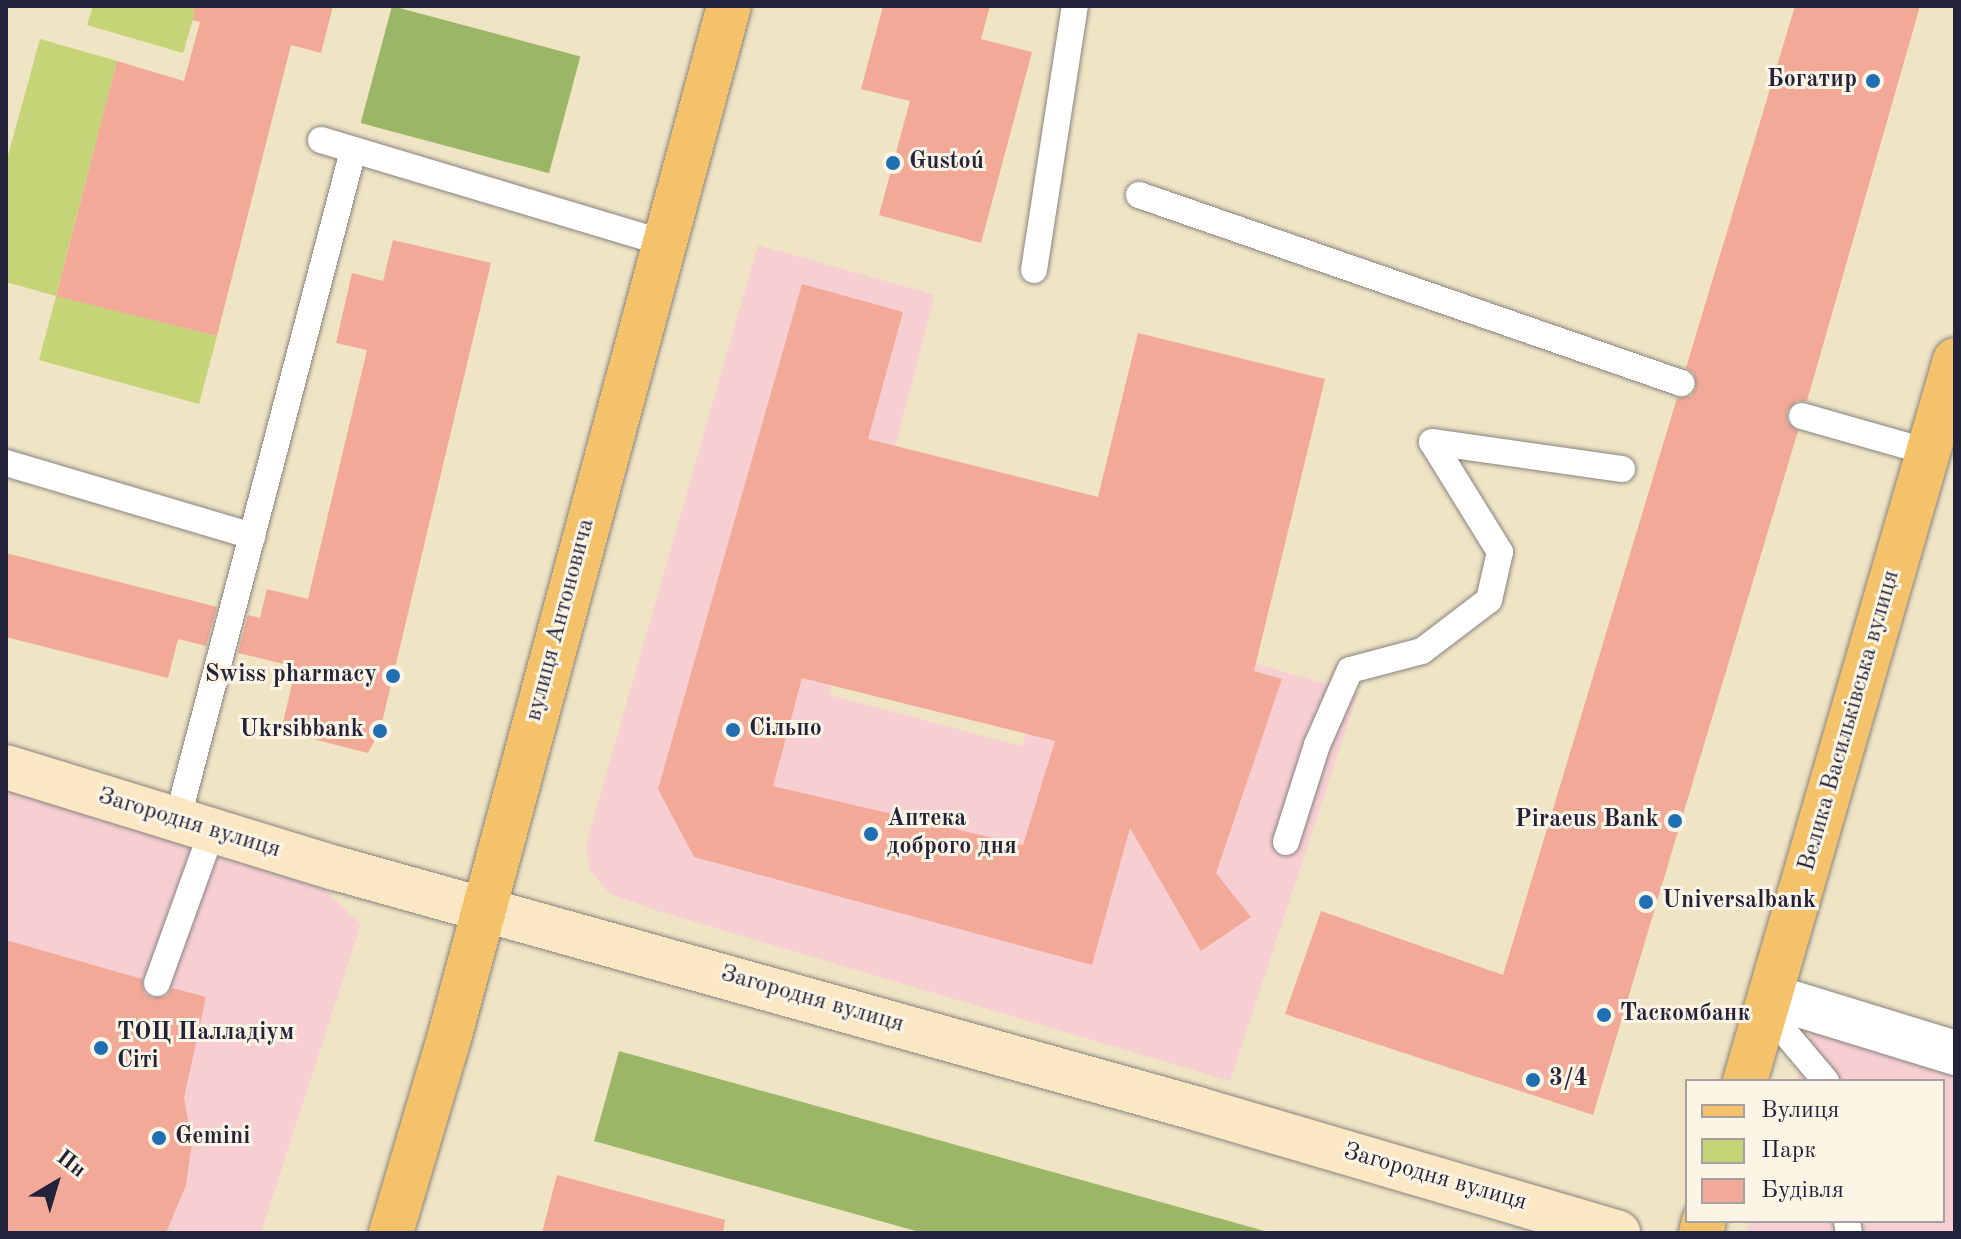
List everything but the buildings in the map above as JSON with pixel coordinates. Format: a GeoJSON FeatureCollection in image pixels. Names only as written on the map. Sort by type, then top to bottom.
{"type":"FeatureCollection","features":[{"type":"Feature","properties":{"kind":"main road","name":"вулиця Антоновича"},"geometry":{"type":"LineString","coordinates":[[391,1233],[729,6]]}},
{"type":"Feature","properties":{"kind":"main road","name":"Велика Васильківська вулиця"},"geometry":{"type":"LineString","coordinates":[[1746,1079],[1955,360]]}},
{"type":"Feature","properties":{"kind":"main road","name":"Загородня вулиця"},"geometry":{"type":"LineString","coordinates":[[6,767],[195,826],[1618,1233]]}},
{"type":"Feature","properties":{"kind":"street"},"geometry":{"type":"LineString","coordinates":[[1768,1003],[1955,1053]]}},
{"type":"Feature","properties":{"kind":"lane"},"geometry":{"type":"LineString","coordinates":[[1034,270],[1075,6]]}},
{"type":"Feature","properties":{"kind":"lane"},"geometry":{"type":"LineString","coordinates":[[321,140],[665,243]]}},
{"type":"Feature","properties":{"kind":"lane"},"geometry":{"type":"LineString","coordinates":[[157,983],[195,826],[252,536],[353,151]]}},
{"type":"Feature","properties":{"kind":"lane"},"geometry":{"type":"LineString","coordinates":[[1139,195],[1681,383]]}},
{"type":"Feature","properties":{"kind":"lane"},"geometry":{"type":"LineString","coordinates":[[1802,416],[1928,452]]}},
{"type":"Feature","properties":{"kind":"lane"},"geometry":{"type":"LineString","coordinates":[[1286,842],[1317,745],[1350,670],[1422,651],[1489,600],[1500,552],[1432,442],[1622,469]]}},
{"type":"Feature","properties":{"kind":"lane"},"geometry":{"type":"LineString","coordinates":[[6,463],[252,536]]}},
{"type":"Feature","properties":{"kind":"lane"},"geometry":{"type":"LineString","coordinates":[[1768,1003],[1825,1079]]}},
{"type":"Feature","properties":{"kind":"shaded area"},"geometry":{"type":"Polygon","coordinates":[[[758,245],[935,295],[830,695],[1022,746],[1063,608],[1358,693],[1230,1081],[658,911],[610,894],[590,870],[586,844],[758,245]]]}},
{"type":"Feature","properties":{"kind":"shaded area"},"geometry":{"type":"Polygon","coordinates":[[[6,790],[324,889],[361,924],[261,1233],[6,1233],[6,790]]]}},
{"type":"Feature","properties":{"kind":"shaded area"},"geometry":{"type":"Polygon","coordinates":[[[1814,1026],[1955,1073],[1955,1233],[1746,1233],[1749,1223],[1945,1223],[1945,1079],[1797,1079],[1814,1026]]]}},
{"type":"Feature","properties":{"kind":"green space"},"geometry":{"type":"Polygon","coordinates":[[[93,6],[197,6],[183,53],[87,25],[93,6]]]}},
{"type":"Feature","properties":{"kind":"green space"},"geometry":{"type":"Polygon","coordinates":[[[392,6],[580,56],[549,173],[361,123],[392,6]]]}},
{"type":"Feature","properties":{"kind":"green space"},"geometry":{"type":"Polygon","coordinates":[[[40,39],[117,61],[56,295],[217,336],[199,404],[39,360],[56,296],[6,282],[6,163],[40,39]]]}},
{"type":"Feature","properties":{"kind":"green space"},"geometry":{"type":"Polygon","coordinates":[[[619,1051],[1272,1233],[923,1233],[594,1141],[619,1051]]]}},
{"type":"Feature","properties":{"kind":"place","name":"Богатир"},"geometry":{"type":"Point","coordinates":[1873,81]}},
{"type":"Feature","properties":{"kind":"place","name":"Gustoú"},"geometry":{"type":"Point","coordinates":[893,163]}},
{"type":"Feature","properties":{"kind":"place","name":"Swiss pharmacy"},"geometry":{"type":"Point","coordinates":[393,676]}},
{"type":"Feature","properties":{"kind":"place","name":"Сільпо"},"geometry":{"type":"Point","coordinates":[733,730]}},
{"type":"Feature","properties":{"kind":"place","name":"Ukrsibbank"},"geometry":{"type":"Point","coordinates":[380,731]}},
{"type":"Feature","properties":{"kind":"place","name":"Piraeus Bank"},"geometry":{"type":"Point","coordinates":[1675,821]}},
{"type":"Feature","properties":{"kind":"place","name":"Аптека доброго дня"},"geometry":{"type":"Point","coordinates":[871,834]}},
{"type":"Feature","properties":{"kind":"place","name":"Universalbank"},"geometry":{"type":"Point","coordinates":[1646,902]}},
{"type":"Feature","properties":{"kind":"place","name":"Таскомбанк"},"geometry":{"type":"Point","coordinates":[1604,1015]}},
{"type":"Feature","properties":{"kind":"place","name":"ТОЦ Палладіум Сіті"},"geometry":{"type":"Point","coordinates":[101,1048]}},
{"type":"Feature","properties":{"kind":"place","name":"3/4"},"geometry":{"type":"Point","coordinates":[1533,1080]}},
{"type":"Feature","properties":{"kind":"place","name":"Gemini"},"geometry":{"type":"Point","coordinates":[159,1138]}}]}
